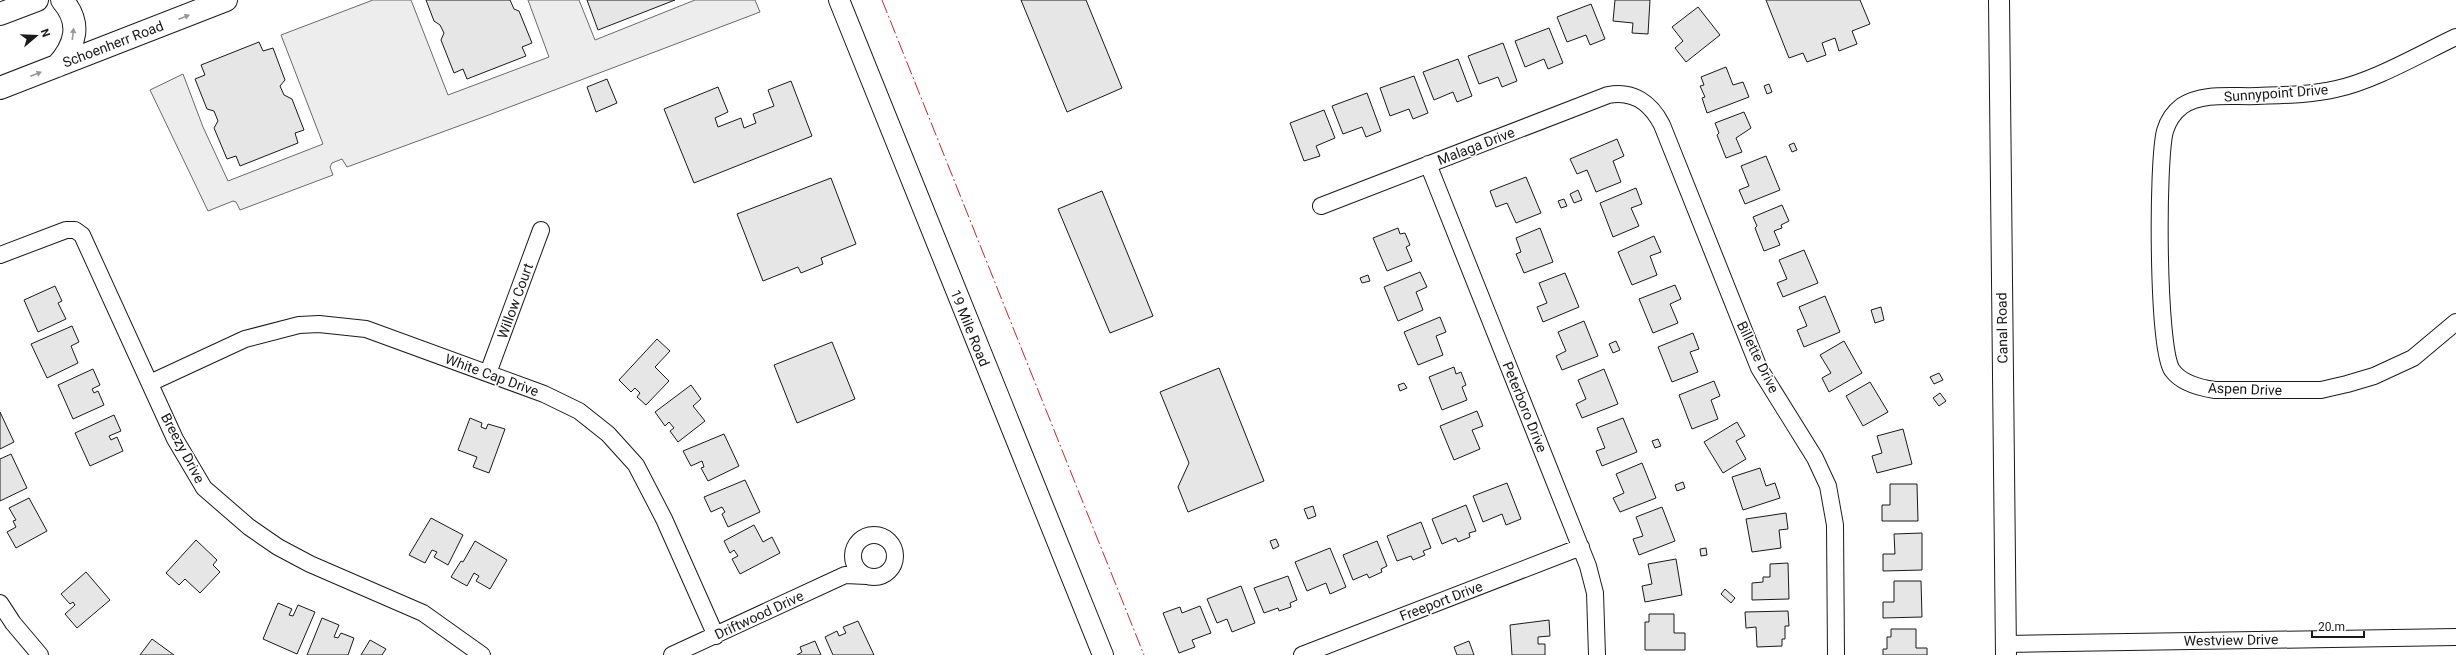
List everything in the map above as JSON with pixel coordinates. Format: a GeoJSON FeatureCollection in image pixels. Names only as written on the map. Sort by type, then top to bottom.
{"type":"FeatureCollection","features":[{"type":"Feature","properties":{"kind":"main road"},"geometry":{"type":"LineString","coordinates":[[0,14],[37,0]]}},
{"type":"Feature","properties":{"kind":"main road"},"geometry":{"type":"LineString","coordinates":[[57,66],[68,54],[74,34],[72,16],[62,0]]}},
{"type":"Feature","properties":{"kind":"main road","name":"Schoenherr Road"},"geometry":{"type":"LineString","coordinates":[[0,88],[226,0]]}},
{"type":"Feature","properties":{"kind":"street","name":"19 Mile Road"},"geometry":{"type":"LineString","coordinates":[[839,0],[1103,655]]}},
{"type":"Feature","properties":{"kind":"street","name":"Canal Road"},"geometry":{"type":"LineString","coordinates":[[1999,0],[2006,649]]}},
{"type":"Feature","properties":{"kind":"street","name":"Sunnypoint Drive"},"geometry":{"type":"LineString","coordinates":[[2183,106],[2207,97],[2288,95],[2336,90],[2359,82],[2456,37]]}},
{"type":"Feature","properties":{"kind":"street","name":"Malaga Drive"},"geometry":{"type":"LineString","coordinates":[[1321,206],[1608,95],[1617,93],[1633,96]]}},
{"type":"Feature","properties":{"kind":"street","name":"Billette Drive"},"geometry":{"type":"LineString","coordinates":[[1633,96],[1649,106],[1657,115],[1757,362],[1815,458],[1828,486],[1835,525],[1836,655]]}},
{"type":"Feature","properties":{"kind":"street","name":"Aspen Drive"},"geometry":{"type":"LineString","coordinates":[[2183,106],[2170,120],[2166,131],[2162,164],[2160,233],[2164,337],[2165,352],[2173,372],[2193,385],[2215,390],[2321,390],[2374,376],[2413,358],[2456,322]]}},
{"type":"Feature","properties":{"kind":"street","name":"Peterboro Drive"},"geometry":{"type":"LineString","coordinates":[[1428,164],[1581,547],[1595,593],[1597,655]]}},
{"type":"Feature","properties":{"kind":"street","name":"Breezy Drive"},"geometry":{"type":"LineString","coordinates":[[0,255],[66,230],[75,230],[82,235],[175,439],[204,488],[249,527],[278,547],[310,564],[423,613],[482,655]]}},
{"type":"Feature","properties":{"kind":"street","name":"Willow Court"},"geometry":{"type":"LineString","coordinates":[[488,373],[541,230]]}},
{"type":"Feature","properties":{"kind":"street","name":"White Cap Drive"},"geometry":{"type":"LineString","coordinates":[[150,383],[245,339],[299,325],[319,324],[366,329],[544,394],[580,411],[608,434],[636,465],[664,520],[716,636]]}},
{"type":"Feature","properties":{"kind":"street","name":"Driftwood Drive"},"geometry":{"type":"LineString","coordinates":[[672,655],[716,636],[845,575],[881,576],[891,568],[895,555],[890,543],[885,538],[872,536],[859,542],[845,575]]}},
{"type":"Feature","properties":{"kind":"street","name":"Freeport Drive"},"geometry":{"type":"LineString","coordinates":[[1302,655],[1581,547]]}},
{"type":"Feature","properties":{"kind":"street"},"geometry":{"type":"LineString","coordinates":[[853,554],[856,568],[867,576]]}},
{"type":"Feature","properties":{"kind":"street"},"geometry":{"type":"LineString","coordinates":[[0,603],[13,623],[40,655]]}},
{"type":"Feature","properties":{"kind":"street","name":"Westview Drive"},"geometry":{"type":"LineString","coordinates":[[2006,649],[2427,636],[2456,637]]}},
{"type":"Feature","properties":{"kind":"shaded area"},"geometry":{"type":"Polygon","coordinates":[[[373,0],[411,0],[448,95],[549,57],[528,0],[579,0],[595,40],[695,0],[755,0],[760,12],[347,167],[342,159],[332,163],[330,167],[333,175],[240,210],[236,202],[233,201],[208,211],[150,90],[183,74],[203,127],[228,181],[323,144],[281,35],[373,0]]]}},
{"type":"Feature","properties":{"kind":"building"},"geometry":{"type":"Polygon","coordinates":[[[426,0],[510,0],[514,9],[519,11],[532,43],[522,47],[526,56],[467,79],[463,69],[454,73],[441,40],[444,33],[440,25],[434,21],[426,0]]]}},
{"type":"Feature","properties":{"kind":"building"},"geometry":{"type":"Polygon","coordinates":[[[587,0],[675,0],[598,30],[587,0]]]}},
{"type":"Feature","properties":{"kind":"building"},"geometry":{"type":"Polygon","coordinates":[[[1021,0],[1086,0],[1122,88],[1067,112],[1021,0]]]}},
{"type":"Feature","properties":{"kind":"building"},"geometry":{"type":"Polygon","coordinates":[[[1615,0],[1650,0],[1648,34],[1632,33],[1633,23],[1613,21],[1615,0]]]}},
{"type":"Feature","properties":{"kind":"building"},"geometry":{"type":"Polygon","coordinates":[[[1766,0],[1860,0],[1870,24],[1852,31],[1857,44],[1839,51],[1835,38],[1822,43],[1826,55],[1807,62],[1803,53],[1789,58],[1766,0]]]}},
{"type":"Feature","properties":{"kind":"building"},"geometry":{"type":"Polygon","coordinates":[[[1591,4],[1605,39],[1590,45],[1586,35],[1567,42],[1557,17],[1591,4]]]}},
{"type":"Feature","properties":{"kind":"building"},"geometry":{"type":"Polygon","coordinates":[[[1698,7],[1720,35],[1686,62],[1675,48],[1683,41],[1672,27],[1698,7]]]}},
{"type":"Feature","properties":{"kind":"building"},"geometry":{"type":"Polygon","coordinates":[[[1549,28],[1563,63],[1548,69],[1544,59],[1525,67],[1515,41],[1549,28]]]}},
{"type":"Feature","properties":{"kind":"building"},"geometry":{"type":"Polygon","coordinates":[[[259,42],[263,51],[273,48],[285,80],[280,86],[284,95],[292,99],[304,130],[295,133],[298,143],[240,166],[236,156],[227,159],[214,128],[218,121],[214,111],[207,109],[195,79],[205,75],[201,65],[259,42]]]}},
{"type":"Feature","properties":{"kind":"building"},"geometry":{"type":"Polygon","coordinates":[[[1503,43],[1517,81],[1502,87],[1498,77],[1479,84],[1468,56],[1503,43]]]}},
{"type":"Feature","properties":{"kind":"building"},"geometry":{"type":"Polygon","coordinates":[[[1458,59],[1472,96],[1457,102],[1453,92],[1434,100],[1423,72],[1458,59]]]}},
{"type":"Feature","properties":{"kind":"building"},"geometry":{"type":"Polygon","coordinates":[[[1726,67],[1733,85],[1743,82],[1749,97],[1707,113],[1702,98],[1705,97],[1700,86],[1704,85],[1701,77],[1726,67]]]}},
{"type":"Feature","properties":{"kind":"building"},"geometry":{"type":"Polygon","coordinates":[[[1414,76],[1428,113],[1413,119],[1409,109],[1390,116],[1380,88],[1414,76]]]}},
{"type":"Feature","properties":{"kind":"building"},"geometry":{"type":"Polygon","coordinates":[[[607,79],[617,103],[596,112],[587,87],[607,79]]]}},
{"type":"Feature","properties":{"kind":"building"},"geometry":{"type":"Polygon","coordinates":[[[791,81],[812,136],[694,183],[664,109],[718,87],[728,112],[715,118],[718,127],[741,118],[744,128],[756,123],[753,114],[774,106],[768,90],[791,81]]]}},
{"type":"Feature","properties":{"kind":"building"},"geometry":{"type":"Polygon","coordinates":[[[1769,84],[1772,92],[1767,94],[1764,86],[1769,84]]]}},
{"type":"Feature","properties":{"kind":"building"},"geometry":{"type":"Polygon","coordinates":[[[1367,93],[1381,131],[1366,137],[1362,127],[1343,134],[1332,106],[1367,93]]]}},
{"type":"Feature","properties":{"kind":"building"},"geometry":{"type":"Polygon","coordinates":[[[1324,110],[1335,138],[1316,146],[1320,156],[1304,161],[1290,123],[1324,110]]]}},
{"type":"Feature","properties":{"kind":"building"},"geometry":{"type":"Polygon","coordinates":[[[1744,112],[1751,128],[1736,138],[1742,152],[1726,158],[1717,135],[1719,133],[1715,123],[1744,112]]]}},
{"type":"Feature","properties":{"kind":"building"},"geometry":{"type":"Polygon","coordinates":[[[1617,139],[1624,156],[1613,161],[1621,182],[1596,192],[1587,170],[1577,174],[1570,159],[1617,139]]]}},
{"type":"Feature","properties":{"kind":"building"},"geometry":{"type":"Polygon","coordinates":[[[1794,143],[1797,150],[1792,152],[1789,145],[1794,143]]]}},
{"type":"Feature","properties":{"kind":"building"},"geometry":{"type":"Polygon","coordinates":[[[1766,156],[1780,190],[1745,204],[1739,190],[1749,186],[1741,166],[1766,156]]]}},
{"type":"Feature","properties":{"kind":"building"},"geometry":{"type":"Polygon","coordinates":[[[1526,177],[1541,213],[1516,223],[1507,203],[1496,207],[1490,191],[1526,177]]]}},
{"type":"Feature","properties":{"kind":"building"},"geometry":{"type":"Polygon","coordinates":[[[831,178],[856,244],[821,258],[823,264],[801,273],[798,267],[763,281],[737,214],[831,178]]]}},
{"type":"Feature","properties":{"kind":"building"},"geometry":{"type":"Polygon","coordinates":[[[1636,188],[1642,204],[1631,208],[1639,226],[1613,237],[1600,203],[1636,188]]]}},
{"type":"Feature","properties":{"kind":"building"},"geometry":{"type":"Polygon","coordinates":[[[1578,190],[1582,200],[1574,203],[1570,194],[1578,190]]]}},
{"type":"Feature","properties":{"kind":"building"},"geometry":{"type":"Polygon","coordinates":[[[1102,191],[1153,316],[1110,333],[1058,209],[1102,191]]]}},
{"type":"Feature","properties":{"kind":"building"},"geometry":{"type":"Polygon","coordinates":[[[1564,199],[1567,206],[1561,208],[1558,201],[1564,199]]]}},
{"type":"Feature","properties":{"kind":"building"},"geometry":{"type":"Polygon","coordinates":[[[1782,205],[1789,221],[1781,225],[1782,228],[1774,231],[1780,245],[1764,251],[1755,228],[1757,226],[1753,217],[1782,205]]]}},
{"type":"Feature","properties":{"kind":"building"},"geometry":{"type":"Polygon","coordinates":[[[1398,228],[1400,234],[1405,233],[1410,245],[1406,247],[1412,261],[1387,271],[1373,238],[1398,228]]]}},
{"type":"Feature","properties":{"kind":"building"},"geometry":{"type":"Polygon","coordinates":[[[1540,228],[1553,262],[1524,273],[1516,254],[1521,252],[1516,238],[1540,228]]]}},
{"type":"Feature","properties":{"kind":"building"},"geometry":{"type":"Polygon","coordinates":[[[1654,236],[1661,252],[1650,256],[1657,275],[1632,285],[1618,252],[1654,236]]]}},
{"type":"Feature","properties":{"kind":"building"},"geometry":{"type":"Polygon","coordinates":[[[1804,250],[1818,283],[1783,297],[1777,283],[1787,279],[1779,260],[1804,250]]]}},
{"type":"Feature","properties":{"kind":"building"},"geometry":{"type":"Polygon","coordinates":[[[1420,272],[1427,287],[1416,292],[1423,310],[1398,321],[1384,287],[1420,272]]]}},
{"type":"Feature","properties":{"kind":"building"},"geometry":{"type":"Polygon","coordinates":[[[1565,273],[1579,307],[1543,322],[1537,307],[1547,303],[1539,283],[1565,273]]]}},
{"type":"Feature","properties":{"kind":"building"},"geometry":{"type":"Polygon","coordinates":[[[1368,275],[1370,281],[1362,283],[1360,278],[1368,275]]]}},
{"type":"Feature","properties":{"kind":"building"},"geometry":{"type":"Polygon","coordinates":[[[1675,285],[1681,299],[1670,304],[1678,323],[1653,333],[1639,299],[1675,285]]]}},
{"type":"Feature","properties":{"kind":"building"},"geometry":{"type":"Polygon","coordinates":[[[55,286],[62,301],[58,303],[66,319],[38,332],[24,300],[55,286]]]}},
{"type":"Feature","properties":{"kind":"building"},"geometry":{"type":"Polygon","coordinates":[[[1825,296],[1840,332],[1804,347],[1797,330],[1807,326],[1799,307],[1825,296]]]}},
{"type":"Feature","properties":{"kind":"building"},"geometry":{"type":"Polygon","coordinates":[[[1881,307],[1884,320],[1875,323],[1871,310],[1881,307]]]}},
{"type":"Feature","properties":{"kind":"building"},"geometry":{"type":"Polygon","coordinates":[[[1440,317],[1446,332],[1436,336],[1443,355],[1418,365],[1404,332],[1440,317]]]}},
{"type":"Feature","properties":{"kind":"building"},"geometry":{"type":"Polygon","coordinates":[[[1584,321],[1598,356],[1562,370],[1556,356],[1566,351],[1558,332],[1584,321]]]}},
{"type":"Feature","properties":{"kind":"building"},"geometry":{"type":"Polygon","coordinates":[[[72,326],[79,342],[71,346],[78,363],[47,378],[31,344],[72,326]]]}},
{"type":"Feature","properties":{"kind":"building"},"geometry":{"type":"Polygon","coordinates":[[[1693,333],[1699,349],[1690,352],[1698,372],[1672,382],[1658,347],[1693,333]]]}},
{"type":"Feature","properties":{"kind":"building"},"geometry":{"type":"Polygon","coordinates":[[[657,339],[670,351],[655,367],[669,381],[646,405],[637,397],[640,393],[635,388],[631,392],[619,380],[657,339]]]}},
{"type":"Feature","properties":{"kind":"building"},"geometry":{"type":"Polygon","coordinates":[[[1616,341],[1620,350],[1613,353],[1609,344],[1616,341]]]}},
{"type":"Feature","properties":{"kind":"building"},"geometry":{"type":"Polygon","coordinates":[[[1844,341],[1862,373],[1829,392],[1822,378],[1831,373],[1820,355],[1844,341]]]}},
{"type":"Feature","properties":{"kind":"building"},"geometry":{"type":"Polygon","coordinates":[[[832,342],[855,399],[797,423],[774,365],[832,342]]]}},
{"type":"Feature","properties":{"kind":"building"},"geometry":{"type":"Polygon","coordinates":[[[1454,367],[1456,374],[1461,372],[1466,385],[1462,387],[1467,400],[1442,410],[1429,377],[1454,367]]]}},
{"type":"Feature","properties":{"kind":"building"},"geometry":{"type":"Polygon","coordinates":[[[1219,368],[1264,481],[1188,512],[1178,487],[1189,463],[1160,392],[1219,368]]]}},
{"type":"Feature","properties":{"kind":"building"},"geometry":{"type":"Polygon","coordinates":[[[93,369],[100,385],[92,389],[94,393],[98,391],[104,405],[73,419],[58,385],[93,369]]]}},
{"type":"Feature","properties":{"kind":"building"},"geometry":{"type":"Polygon","coordinates":[[[1604,369],[1618,404],[1582,418],[1576,404],[1586,399],[1578,380],[1604,369]]]}},
{"type":"Feature","properties":{"kind":"building"},"geometry":{"type":"Polygon","coordinates":[[[1939,373],[1943,380],[1934,384],[1930,377],[1939,373]]]}},
{"type":"Feature","properties":{"kind":"building"},"geometry":{"type":"Polygon","coordinates":[[[1714,381],[1720,396],[1711,400],[1718,419],[1692,429],[1679,395],[1714,381]]]}},
{"type":"Feature","properties":{"kind":"building"},"geometry":{"type":"Polygon","coordinates":[[[1870,382],[1888,412],[1863,426],[1846,396],[1870,382]]]}},
{"type":"Feature","properties":{"kind":"building"},"geometry":{"type":"Polygon","coordinates":[[[1404,383],[1407,388],[1400,391],[1398,385],[1404,383]]]}},
{"type":"Feature","properties":{"kind":"building"},"geometry":{"type":"Polygon","coordinates":[[[691,385],[701,399],[693,406],[705,421],[678,442],[670,431],[674,428],[669,422],[665,426],[655,412],[691,385]]]}},
{"type":"Feature","properties":{"kind":"building"},"geometry":{"type":"Polygon","coordinates":[[[1940,393],[1946,401],[1939,406],[1933,398],[1940,393]]]}},
{"type":"Feature","properties":{"kind":"building"},"geometry":{"type":"Polygon","coordinates":[[[1477,411],[1483,426],[1472,430],[1480,449],[1454,460],[1440,426],[1477,411]]]}},
{"type":"Feature","properties":{"kind":"building"},"geometry":{"type":"Polygon","coordinates":[[[0,412],[14,442],[0,449],[0,412]]]}},
{"type":"Feature","properties":{"kind":"building"},"geometry":{"type":"Polygon","coordinates":[[[114,415],[121,431],[109,436],[111,440],[117,437],[123,451],[90,466],[75,433],[114,415]]]}},
{"type":"Feature","properties":{"kind":"building"},"geometry":{"type":"Polygon","coordinates":[[[470,418],[482,423],[481,427],[486,429],[488,424],[505,429],[489,473],[473,467],[477,457],[458,450],[470,418]]]}},
{"type":"Feature","properties":{"kind":"building"},"geometry":{"type":"Polygon","coordinates":[[[1623,418],[1637,452],[1602,466],[1596,451],[1605,448],[1597,428],[1623,418]]]}},
{"type":"Feature","properties":{"kind":"building"},"geometry":{"type":"Polygon","coordinates":[[[1737,422],[1745,436],[1736,441],[1746,459],[1723,473],[1704,442],[1737,422]]]}},
{"type":"Feature","properties":{"kind":"building"},"geometry":{"type":"Polygon","coordinates":[[[1903,429],[1912,464],[1877,473],[1872,456],[1882,453],[1877,436],[1903,429]]]}},
{"type":"Feature","properties":{"kind":"building"},"geometry":{"type":"Polygon","coordinates":[[[724,434],[739,466],[708,481],[701,468],[704,467],[702,461],[691,466],[683,451],[724,434]]]}},
{"type":"Feature","properties":{"kind":"building"},"geometry":{"type":"Polygon","coordinates":[[[1658,439],[1661,446],[1655,448],[1652,441],[1658,439]]]}},
{"type":"Feature","properties":{"kind":"building"},"geometry":{"type":"Polygon","coordinates":[[[11,454],[27,488],[0,501],[0,459],[11,454]]]}},
{"type":"Feature","properties":{"kind":"building"},"geometry":{"type":"Polygon","coordinates":[[[1642,463],[1656,498],[1620,512],[1613,498],[1624,493],[1616,474],[1642,463]]]}},
{"type":"Feature","properties":{"kind":"building"},"geometry":{"type":"Polygon","coordinates":[[[1760,468],[1766,486],[1775,483],[1780,498],[1743,510],[1732,477],[1760,468]]]}},
{"type":"Feature","properties":{"kind":"building"},"geometry":{"type":"Polygon","coordinates":[[[745,480],[760,512],[728,527],[722,514],[725,512],[722,507],[711,512],[704,497],[745,480]]]}},
{"type":"Feature","properties":{"kind":"building"},"geometry":{"type":"Polygon","coordinates":[[[1683,482],[1685,488],[1677,491],[1675,485],[1683,482]]]}},
{"type":"Feature","properties":{"kind":"building"},"geometry":{"type":"Polygon","coordinates":[[[1507,483],[1521,519],[1506,525],[1502,514],[1483,522],[1473,496],[1507,483]]]}},
{"type":"Feature","properties":{"kind":"building"},"geometry":{"type":"Polygon","coordinates":[[[1890,484],[1917,484],[1918,521],[1882,521],[1882,505],[1890,505],[1890,484]]]}},
{"type":"Feature","properties":{"kind":"building"},"geometry":{"type":"Polygon","coordinates":[[[29,498],[47,531],[16,548],[7,532],[16,527],[13,521],[16,520],[9,508],[29,498]]]}},
{"type":"Feature","properties":{"kind":"building"},"geometry":{"type":"Polygon","coordinates":[[[1466,505],[1476,531],[1469,533],[1470,537],[1458,542],[1456,538],[1442,544],[1432,519],[1466,505]]]}},
{"type":"Feature","properties":{"kind":"building"},"geometry":{"type":"Polygon","coordinates":[[[1313,506],[1316,516],[1308,519],[1304,509],[1313,506]]]}},
{"type":"Feature","properties":{"kind":"building"},"geometry":{"type":"Polygon","coordinates":[[[1662,507],[1675,541],[1639,555],[1633,539],[1643,536],[1636,517],[1662,507]]]}},
{"type":"Feature","properties":{"kind":"building"},"geometry":{"type":"Polygon","coordinates":[[[1786,513],[1788,529],[1779,530],[1781,548],[1752,552],[1746,519],[1786,513]]]}},
{"type":"Feature","properties":{"kind":"building"},"geometry":{"type":"Polygon","coordinates":[[[431,518],[463,535],[448,565],[434,557],[437,552],[432,550],[425,563],[409,555],[431,518]]]}},
{"type":"Feature","properties":{"kind":"building"},"geometry":{"type":"Polygon","coordinates":[[[1421,522],[1431,548],[1423,551],[1425,555],[1413,560],[1411,556],[1397,561],[1387,536],[1421,522]]]}},
{"type":"Feature","properties":{"kind":"building"},"geometry":{"type":"Polygon","coordinates":[[[754,525],[763,542],[772,537],[780,553],[740,574],[732,559],[738,556],[734,550],[730,553],[724,541],[754,525]]]}},
{"type":"Feature","properties":{"kind":"building"},"geometry":{"type":"Polygon","coordinates":[[[1922,533],[1922,570],[1883,571],[1883,554],[1895,554],[1894,534],[1922,533]]]}},
{"type":"Feature","properties":{"kind":"building"},"geometry":{"type":"Polygon","coordinates":[[[1276,539],[1279,546],[1273,549],[1270,541],[1276,539]]]}},
{"type":"Feature","properties":{"kind":"building"},"geometry":{"type":"Polygon","coordinates":[[[196,540],[217,560],[213,565],[220,572],[200,593],[185,579],[179,585],[166,573],[196,540]]]}},
{"type":"Feature","properties":{"kind":"building"},"geometry":{"type":"Polygon","coordinates":[[[475,541],[507,560],[490,589],[476,581],[479,576],[474,573],[467,586],[451,577],[461,561],[463,562],[475,541]]]}},
{"type":"Feature","properties":{"kind":"building"},"geometry":{"type":"Polygon","coordinates":[[[1377,541],[1387,566],[1381,569],[1382,572],[1369,578],[1367,574],[1353,580],[1343,555],[1377,541]]]}},
{"type":"Feature","properties":{"kind":"building"},"geometry":{"type":"Polygon","coordinates":[[[1330,548],[1346,587],[1330,594],[1326,583],[1307,591],[1295,562],[1330,548]]]}},
{"type":"Feature","properties":{"kind":"building"},"geometry":{"type":"Polygon","coordinates":[[[1706,548],[1707,555],[1701,556],[1700,549],[1706,548]]]}},
{"type":"Feature","properties":{"kind":"building"},"geometry":{"type":"Polygon","coordinates":[[[1676,559],[1682,595],[1645,602],[1642,586],[1652,584],[1648,564],[1676,559]]]}},
{"type":"Feature","properties":{"kind":"building"},"geometry":{"type":"Polygon","coordinates":[[[1788,563],[1789,599],[1752,600],[1752,583],[1763,582],[1763,577],[1770,577],[1770,564],[1788,563]]]}},
{"type":"Feature","properties":{"kind":"building"},"geometry":{"type":"Polygon","coordinates":[[[86,572],[110,600],[77,628],[65,614],[75,605],[73,602],[70,604],[61,594],[86,572]]]}},
{"type":"Feature","properties":{"kind":"building"},"geometry":{"type":"Polygon","coordinates":[[[1288,576],[1297,600],[1290,603],[1291,607],[1279,611],[1278,608],[1264,613],[1254,588],[1288,576]]]}},
{"type":"Feature","properties":{"kind":"building"},"geometry":{"type":"Polygon","coordinates":[[[1894,581],[1921,581],[1922,617],[1883,618],[1883,602],[1894,602],[1894,581]]]}},
{"type":"Feature","properties":{"kind":"building"},"geometry":{"type":"Polygon","coordinates":[[[1241,586],[1255,623],[1232,632],[1227,619],[1217,623],[1207,599],[1241,586]]]}},
{"type":"Feature","properties":{"kind":"building"},"geometry":{"type":"Polygon","coordinates":[[[1725,589],[1735,598],[1731,603],[1721,594],[1725,589]]]}},
{"type":"Feature","properties":{"kind":"building"},"geometry":{"type":"Polygon","coordinates":[[[278,603],[292,609],[289,615],[293,616],[298,605],[315,612],[297,654],[263,639],[278,603]]]}},
{"type":"Feature","properties":{"kind":"building"},"geometry":{"type":"Polygon","coordinates":[[[1200,606],[1211,633],[1192,640],[1195,647],[1179,653],[1163,613],[1180,607],[1182,613],[1200,606]]]}},
{"type":"Feature","properties":{"kind":"building"},"geometry":{"type":"Polygon","coordinates":[[[1788,611],[1789,626],[1785,626],[1785,639],[1782,639],[1782,646],[1757,647],[1756,627],[1746,628],[1745,612],[1788,611]]]}},
{"type":"Feature","properties":{"kind":"building"},"geometry":{"type":"Polygon","coordinates":[[[1649,614],[1674,614],[1674,633],[1685,633],[1685,650],[1645,650],[1645,622],[1649,622],[1649,614]]]}},
{"type":"Feature","properties":{"kind":"building"},"geometry":{"type":"Polygon","coordinates":[[[322,618],[339,625],[334,637],[338,638],[341,633],[354,638],[348,655],[307,655],[322,618]]]}},
{"type":"Feature","properties":{"kind":"building"},"geometry":{"type":"Polygon","coordinates":[[[1549,620],[1550,636],[1538,637],[1538,644],[1545,644],[1545,655],[1512,655],[1510,625],[1549,620]]]}},
{"type":"Feature","properties":{"kind":"building"},"geometry":{"type":"Polygon","coordinates":[[[858,621],[874,655],[833,655],[825,637],[837,631],[839,636],[846,633],[843,627],[858,621]]]}},
{"type":"Feature","properties":{"kind":"building"},"geometry":{"type":"Polygon","coordinates":[[[1891,629],[1916,629],[1916,648],[1927,648],[1927,655],[1883,655],[1883,649],[1887,649],[1887,637],[1891,637],[1891,629]]]}},
{"type":"Feature","properties":{"kind":"building"},"geometry":{"type":"Polygon","coordinates":[[[152,639],[174,655],[140,655],[152,639]]]}},
{"type":"Feature","properties":{"kind":"building"},"geometry":{"type":"Polygon","coordinates":[[[370,640],[386,649],[382,655],[361,655],[370,640]]]}},
{"type":"Feature","properties":{"kind":"building"},"geometry":{"type":"Polygon","coordinates":[[[815,641],[821,655],[797,655],[802,652],[800,647],[815,641]]]}},
{"type":"Feature","properties":{"kind":"building"},"geometry":{"type":"Polygon","coordinates":[[[1469,641],[1474,655],[1457,655],[1454,647],[1469,641]]]}},
{"type":"Feature","properties":{"kind":"power"},"geometry":{"type":"LineString","coordinates":[[882,0],[1144,655]]}}]}
